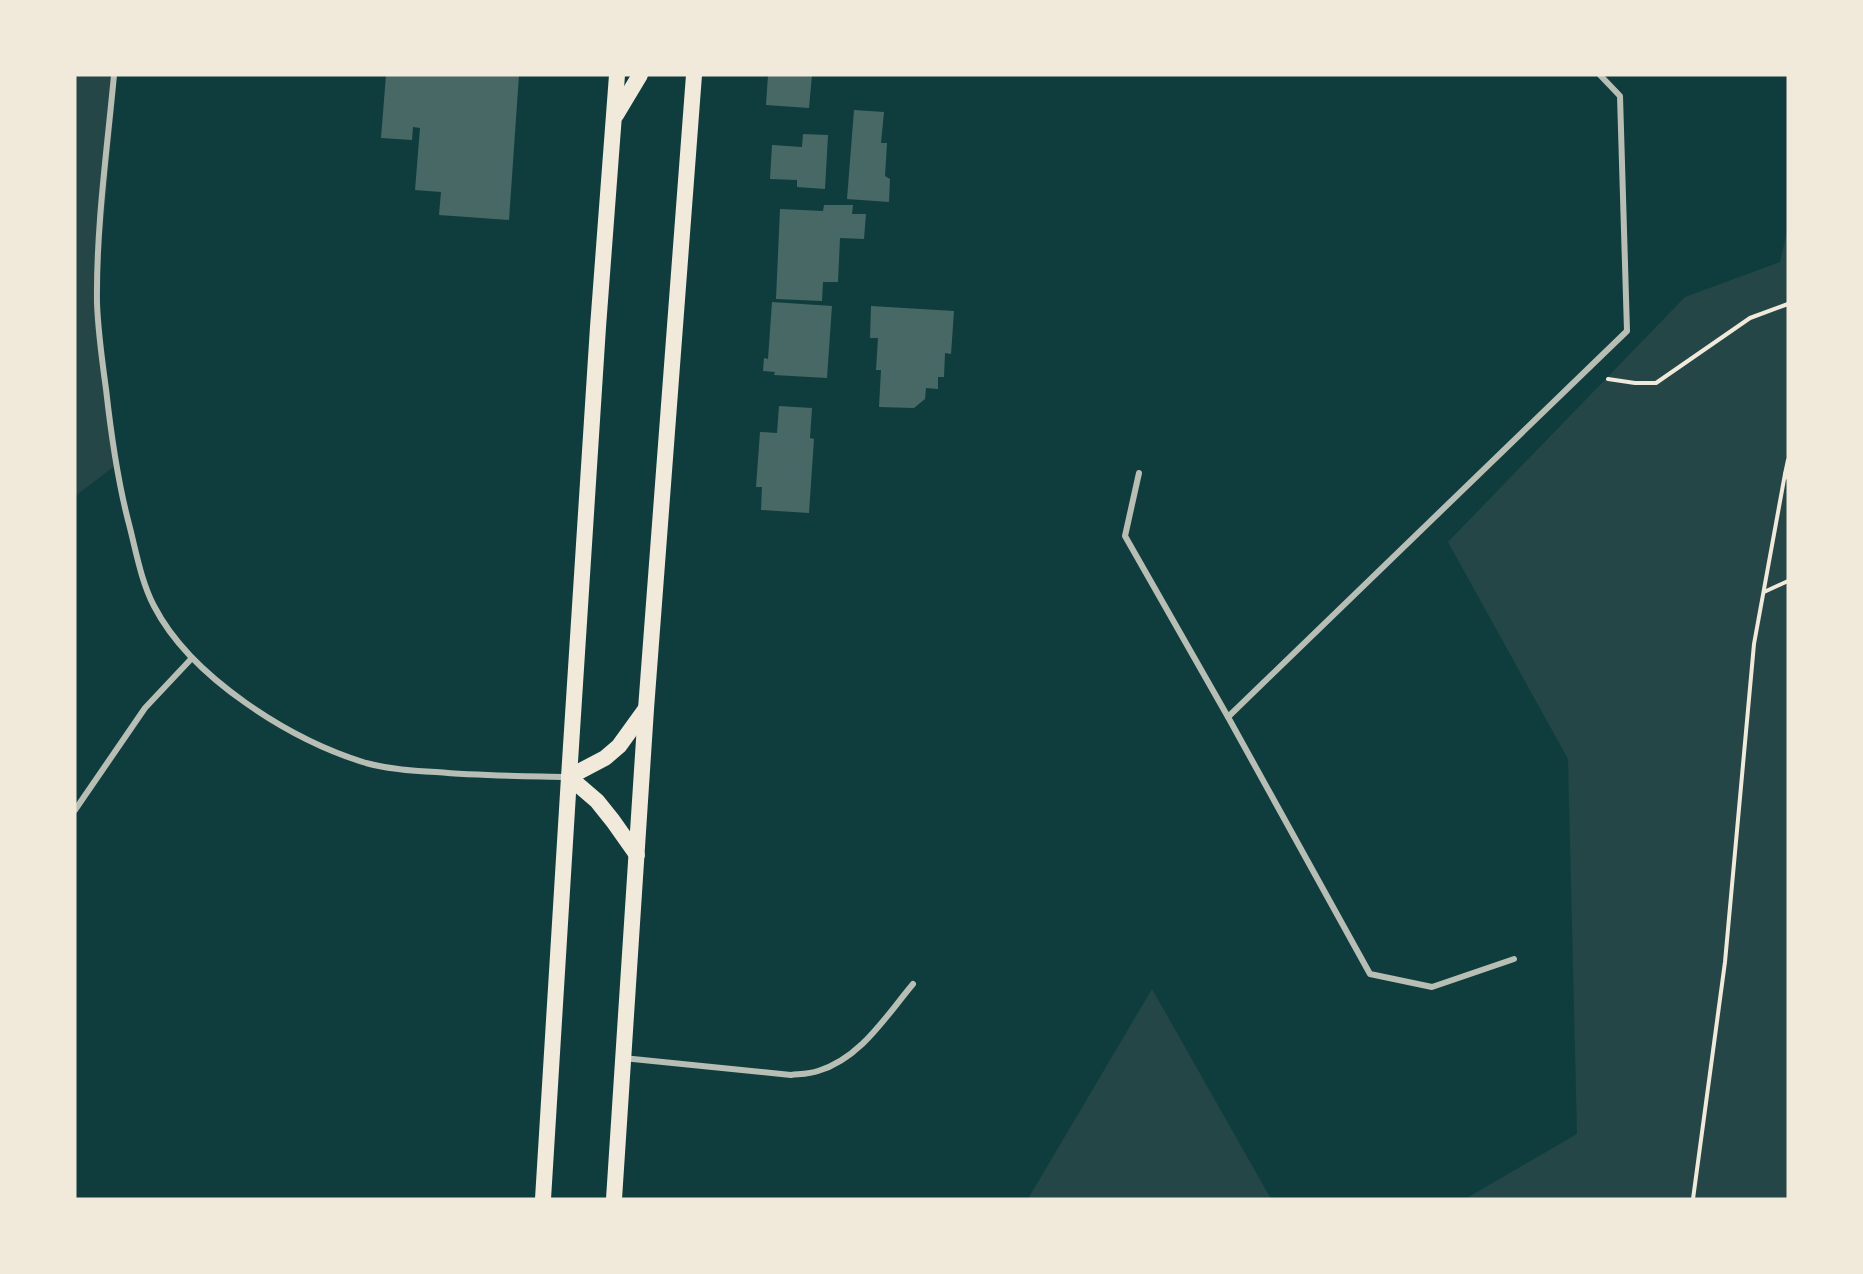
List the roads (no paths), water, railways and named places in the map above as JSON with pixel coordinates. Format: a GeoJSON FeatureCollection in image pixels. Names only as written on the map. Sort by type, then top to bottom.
{"type":"FeatureCollection","features":[{"type":"Feature","properties":{"kind":"highway"},"geometry":{"type":"LineString","coordinates":[[543,1199],[597,338],[617,75]]}},
{"type":"Feature","properties":{"kind":"highway"},"geometry":{"type":"LineString","coordinates":[[614,119],[640,75]]}},
{"type":"Feature","properties":{"kind":"highway"},"geometry":{"type":"LineString","coordinates":[[614,1199],[646,709],[694,75]]}},
{"type":"Feature","properties":{"kind":"highway"},"geometry":{"type":"LineString","coordinates":[[569,777],[605,758],[619,746],[646,709]]}},
{"type":"Feature","properties":{"kind":"highway"},"geometry":{"type":"LineString","coordinates":[[569,777],[597,801],[637,855]]}},
{"type":"Feature","properties":{"kind":"street"},"geometry":{"type":"LineString","coordinates":[[114,75],[101,226],[97,302],[99,339],[120,488],[142,574],[153,606],[170,632],[192,658],[220,685],[254,709],[327,749],[368,764],[406,770],[453,774],[569,777]]}},
{"type":"Feature","properties":{"kind":"street"},"geometry":{"type":"LineString","coordinates":[[1228,717],[1627,331],[1620,96],[1600,75]]}},
{"type":"Feature","properties":{"kind":"street"},"geometry":{"type":"LineString","coordinates":[[1139,473],[1125,536],[1370,974],[1432,987],[1514,959]]}},
{"type":"Feature","properties":{"kind":"street"},"geometry":{"type":"LineString","coordinates":[[75,810],[145,708],[192,658]]}},
{"type":"Feature","properties":{"kind":"street"},"geometry":{"type":"LineString","coordinates":[[622,1058],[791,1075],[818,1071],[843,1060],[864,1042],[913,984]]}}]}
